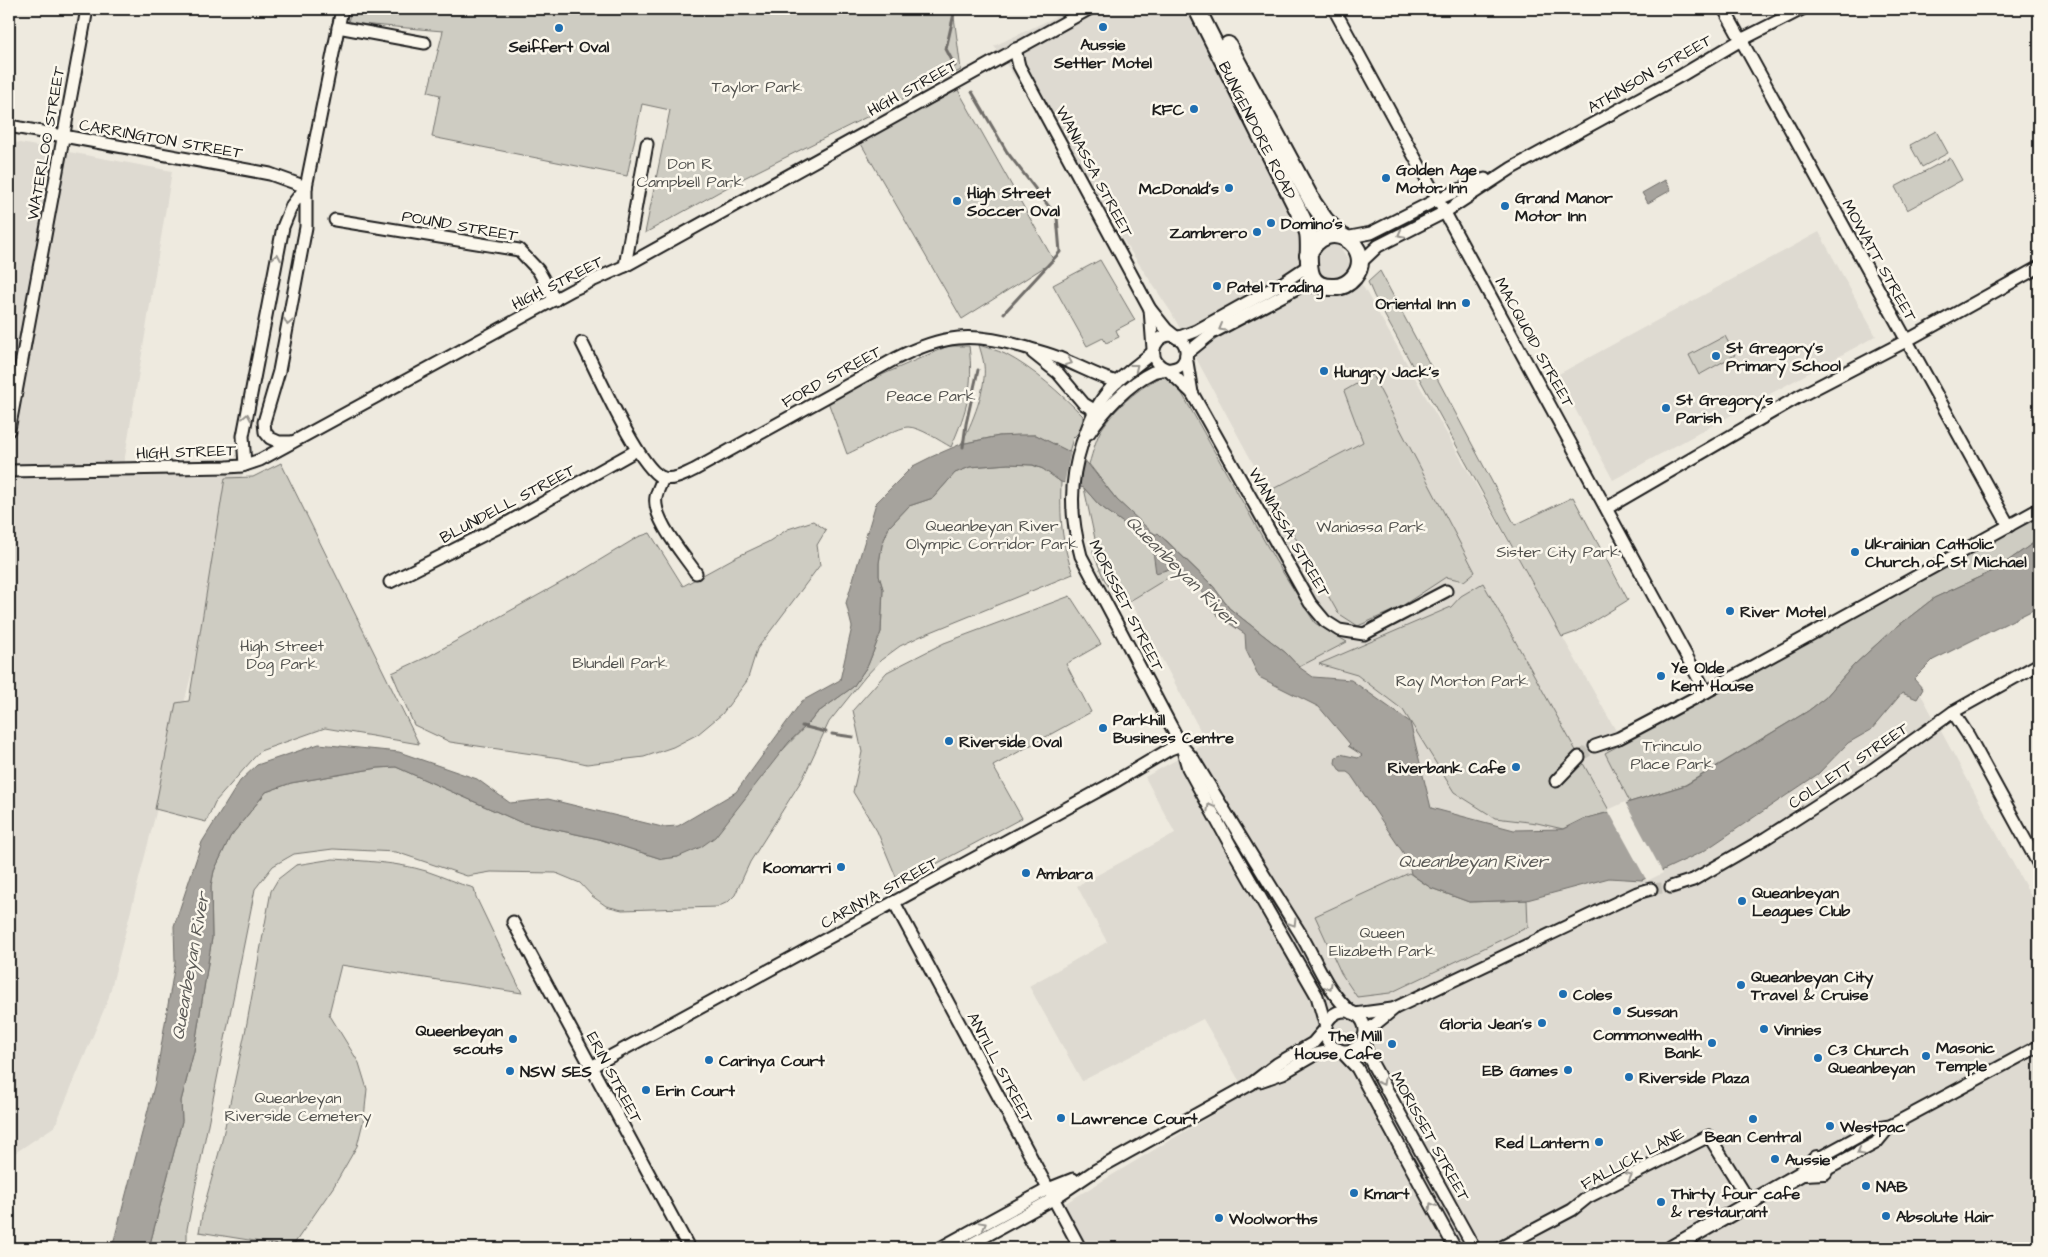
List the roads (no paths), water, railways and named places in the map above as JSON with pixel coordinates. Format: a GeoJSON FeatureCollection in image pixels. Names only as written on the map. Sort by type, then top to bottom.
{"type":"FeatureCollection","features":[{"type":"Feature","properties":{"kind":"highway","name":"BUNGENDORE ROAD"},"geometry":{"type":"LineString","coordinates":[[1197,9],[1299,212],[1308,233],[1308,261]]}},
{"type":"Feature","properties":{"kind":"highway","name":"BUNGENDORE ROAD"},"geometry":{"type":"LineString","coordinates":[[1208,9],[1314,203],[1325,220],[1343,237]]}},
{"type":"Feature","properties":{"kind":"highway"},"geometry":{"type":"LineString","coordinates":[[1326,236],[1343,237],[1355,247],[1359,256],[1359,264],[1354,276],[1348,283],[1340,287],[1325,286],[1317,282],[1311,275],[1308,261],[1312,246],[1326,236]]}},
{"type":"Feature","properties":{"kind":"highway"},"geometry":{"type":"LineString","coordinates":[[1804,1172],[1821,1165]]}},
{"type":"Feature","properties":{"kind":"main road"},"geometry":{"type":"LineString","coordinates":[[1671,1248],[1804,1172]]}},
{"type":"Feature","properties":{"kind":"street","name":"WATERLOO STREET"},"geometry":{"type":"LineString","coordinates":[[9,430],[87,9]]}},
{"type":"Feature","properties":{"kind":"street"},"geometry":{"type":"LineString","coordinates":[[298,440],[288,443],[276,442],[268,437],[265,432],[265,416],[276,386],[279,371],[306,227],[306,188],[342,9]]}},
{"type":"Feature","properties":{"kind":"street","name":"HIGH STREET"},"geometry":{"type":"LineString","coordinates":[[9,471],[245,466],[298,440],[555,300],[625,266],[1089,9]]}},
{"type":"Feature","properties":{"kind":"street","name":"MACQUOID STREET"},"geometry":{"type":"LineString","coordinates":[[1334,9],[1706,692]]}},
{"type":"Feature","properties":{"kind":"street","name":"MOWATT STREET"},"geometry":{"type":"LineString","coordinates":[[1724,9],[2009,526]]}},
{"type":"Feature","properties":{"kind":"street","name":"ATKINSON STREET"},"geometry":{"type":"LineString","coordinates":[[1359,264],[1378,246],[1445,212],[1512,168],[1682,75],[1741,40],[1802,9]]}},
{"type":"Feature","properties":{"kind":"street"},"geometry":{"type":"LineString","coordinates":[[338,27],[425,43]]}},
{"type":"Feature","properties":{"kind":"street","name":"WANIASSA STREET"},"geometry":{"type":"LineString","coordinates":[[1015,49],[1019,66],[1150,308],[1166,329],[1176,337]]}},
{"type":"Feature","properties":{"kind":"street","name":"CARRINGTON STREET"},"geometry":{"type":"LineString","coordinates":[[9,126],[270,174],[306,188]]}},
{"type":"Feature","properties":{"kind":"street"},"geometry":{"type":"LineString","coordinates":[[625,266],[647,144]]}},
{"type":"Feature","properties":{"kind":"street","name":"ATKINSON STREET"},"geometry":{"type":"LineString","coordinates":[[1343,237],[1371,233],[1438,199],[1512,168]]}},
{"type":"Feature","properties":{"kind":"street"},"geometry":{"type":"LineString","coordinates":[[245,466],[243,440],[283,227],[292,204],[306,188]]}},
{"type":"Feature","properties":{"kind":"street","name":"POUND STREET"},"geometry":{"type":"LineString","coordinates":[[335,220],[519,250],[538,270],[555,300]]}},
{"type":"Feature","properties":{"kind":"street"},"geometry":{"type":"LineString","coordinates":[[1094,410],[1117,382],[1153,350],[1162,338],[1167,336],[1176,337],[1196,331],[1284,282],[1308,261]]}},
{"type":"Feature","properties":{"kind":"street"},"geometry":{"type":"LineString","coordinates":[[1607,508],[1798,396],[1906,341],[2039,267]]}},
{"type":"Feature","properties":{"kind":"street"},"geometry":{"type":"LineString","coordinates":[[1186,355],[1212,334],[1301,286],[1325,286]]}},
{"type":"Feature","properties":{"kind":"street","name":"WANIASSA STREET"},"geometry":{"type":"LineString","coordinates":[[1150,308],[1153,350]]}},
{"type":"Feature","properties":{"kind":"street"},"geometry":{"type":"LineString","coordinates":[[1094,410],[1118,399],[1143,378],[1166,369],[1178,367],[1184,361],[1186,355],[1184,343],[1176,337]]}},
{"type":"Feature","properties":{"kind":"street","name":"FORD STREET"},"geometry":{"type":"LineString","coordinates":[[663,478],[676,478],[694,470],[895,359],[922,346],[946,340],[991,338],[1063,359],[1117,382]]}},
{"type":"Feature","properties":{"kind":"street"},"geometry":{"type":"LineString","coordinates":[[582,343],[637,450],[651,470],[663,478],[656,497],[656,508],[662,523],[696,573]]}},
{"type":"Feature","properties":{"kind":"street","name":"FORD STREET"},"geometry":{"type":"LineString","coordinates":[[1023,347],[1053,368],[1080,400],[1094,410]]}},
{"type":"Feature","properties":{"kind":"street"},"geometry":{"type":"LineString","coordinates":[[1153,350],[1155,361],[1166,369]]}},
{"type":"Feature","properties":{"kind":"street","name":"WANIASSA STREET"},"geometry":{"type":"LineString","coordinates":[[1186,355],[1192,393]]}},
{"type":"Feature","properties":{"kind":"street"},"geometry":{"type":"LineString","coordinates":[[256,367],[279,371]]}},
{"type":"Feature","properties":{"kind":"street","name":"WANIASSA STREET"},"geometry":{"type":"LineString","coordinates":[[1166,369],[1192,393],[1310,603],[1325,620],[1339,630],[1364,634],[1446,591]]}},
{"type":"Feature","properties":{"kind":"street","name":"MORISSET STREET"},"geometry":{"type":"LineString","coordinates":[[1082,443],[1095,424],[1118,399]]}},
{"type":"Feature","properties":{"kind":"street","name":"MORISSET STREET"},"geometry":{"type":"LineString","coordinates":[[1094,410],[1075,467],[1072,489],[1074,533],[1081,556],[1181,745],[1188,768],[1251,883],[1317,996],[1326,1028]]}},
{"type":"Feature","properties":{"kind":"street","name":"BLUNDELL STREET"},"geometry":{"type":"LineString","coordinates":[[390,582],[507,523],[637,450]]}},
{"type":"Feature","properties":{"kind":"street"},"geometry":{"type":"LineString","coordinates":[[1595,746],[1619,738],[1706,692],[2039,509]]}},
{"type":"Feature","properties":{"kind":"street","name":"COLLETT STREET"},"geometry":{"type":"LineString","coordinates":[[1671,887],[1693,880],[1766,838],[1872,770],[1953,712],[2039,664]]}},
{"type":"Feature","properties":{"kind":"street"},"geometry":{"type":"LineString","coordinates":[[1953,712],[1968,735],[2039,862]]}},
{"type":"Feature","properties":{"kind":"street","name":"MORISSET STREET"},"geometry":{"type":"LineString","coordinates":[[1181,745],[1194,760],[1301,935],[1334,995],[1353,1013]]}},
{"type":"Feature","properties":{"kind":"street","name":"CARINYA STREET"},"geometry":{"type":"LineString","coordinates":[[591,1067],[1111,784],[1170,749],[1181,745]]}},
{"type":"Feature","properties":{"kind":"street"},"geometry":{"type":"LineString","coordinates":[[1556,781],[1579,757]]}},
{"type":"Feature","properties":{"kind":"street"},"geometry":{"type":"LineString","coordinates":[[1230,820],[1234,837],[1233,850]]}},
{"type":"Feature","properties":{"kind":"street"},"geometry":{"type":"LineString","coordinates":[[1251,883],[1264,888],[1277,898]]}},
{"type":"Feature","properties":{"kind":"street"},"geometry":{"type":"LineString","coordinates":[[940,1248],[1096,1170],[1252,1084],[1283,1073],[1316,1054],[1356,1048],[1373,1026],[1395,1008],[1633,894],[1651,890]]}},
{"type":"Feature","properties":{"kind":"street","name":"ANTILL STREET"},"geometry":{"type":"LineString","coordinates":[[894,902],[1080,1248]]}},
{"type":"Feature","properties":{"kind":"street","name":"ERIN STREET"},"geometry":{"type":"LineString","coordinates":[[512,922],[689,1248]]}},
{"type":"Feature","properties":{"kind":"street"},"geometry":{"type":"LineString","coordinates":[[1252,1084],[1277,1064],[1313,1043],[1334,1015],[1344,1011],[1353,1013],[1395,1008]]}},
{"type":"Feature","properties":{"kind":"street"},"geometry":{"type":"LineString","coordinates":[[1353,1013],[1363,1023],[1364,1037]]}},
{"type":"Feature","properties":{"kind":"street"},"geometry":{"type":"LineString","coordinates":[[1326,1028],[1328,1040],[1339,1050]]}},
{"type":"Feature","properties":{"kind":"street","name":"MORISSET STREET"},"geometry":{"type":"LineString","coordinates":[[1364,1037],[1368,1056],[1474,1248]]}},
{"type":"Feature","properties":{"kind":"street"},"geometry":{"type":"LineString","coordinates":[[1821,1165],[1876,1143],[1890,1126],[2039,1046]]}},
{"type":"Feature","properties":{"kind":"street","name":"MORISSET STREET"},"geometry":{"type":"LineString","coordinates":[[1339,1050],[1357,1068],[1455,1248]]}},
{"type":"Feature","properties":{"kind":"street","name":"FALLICK LANE"},"geometry":{"type":"LineString","coordinates":[[1500,1248],[1572,1210],[1588,1197],[1709,1136],[1751,1204]]}},
{"type":"Feature","properties":{"kind":"street"},"geometry":{"type":"LineString","coordinates":[[964,1248],[1050,1194]]}},
{"type":"Feature","properties":{"kind":"water"},"geometry":{"type":"Polygon","coordinates":[[[1665,180],[1671,190],[1648,203],[1642,193],[1665,180]]]}},
{"type":"Feature","properties":{"kind":"water","name":"Queanbeyan River"},"geometry":{"type":"Polygon","coordinates":[[[1036,435],[1084,459],[1117,500],[1155,535],[1158,533],[1213,586],[1229,608],[1286,653],[1299,667],[1313,677],[1351,680],[1410,722],[1431,808],[1514,830],[1563,829],[1583,819],[1610,812],[1630,802],[1686,785],[1808,711],[1825,698],[1854,665],[1889,633],[1934,598],[1995,570],[2039,539],[2039,607],[1933,660],[1914,679],[1923,689],[1917,699],[1902,693],[1871,730],[1848,743],[1818,774],[1704,851],[1642,880],[1609,878],[1527,900],[1469,902],[1431,888],[1411,874],[1408,860],[1351,775],[1347,772],[1341,772],[1335,763],[1336,757],[1340,756],[1340,754],[1358,758],[1362,755],[1348,746],[1350,744],[1319,707],[1259,677],[1246,650],[1245,634],[1217,615],[1213,610],[1212,601],[1179,571],[1173,568],[1156,573],[1152,544],[1099,505],[1084,488],[1061,482],[1043,469],[1033,465],[1008,464],[970,467],[955,473],[933,498],[909,506],[889,527],[882,545],[879,563],[879,576],[883,589],[881,632],[868,665],[853,687],[817,713],[789,742],[715,837],[701,847],[678,857],[662,859],[599,839],[520,822],[396,767],[378,768],[291,783],[266,792],[230,837],[214,871],[211,886],[212,938],[194,1051],[181,1101],[182,1121],[149,1248],[112,1248],[155,1083],[175,963],[174,926],[202,842],[240,781],[257,765],[319,744],[399,752],[477,779],[510,803],[548,799],[662,827],[678,826],[736,792],[802,701],[840,680],[852,627],[846,603],[876,503],[913,466],[931,457],[961,444],[999,436],[1036,435]]]}},
{"type":"Feature","properties":{"kind":"waterway"},"geometry":{"type":"LineString","coordinates":[[955,9],[946,49],[955,66]]}},
{"type":"Feature","properties":{"kind":"waterway"},"geometry":{"type":"LineString","coordinates":[[972,92],[1007,152],[1057,217],[1060,252],[1004,313]]}},
{"type":"Feature","properties":{"kind":"waterway"},"geometry":{"type":"LineString","coordinates":[[963,447],[978,370]]}},
{"type":"Feature","properties":{"kind":"waterway"},"geometry":{"type":"LineString","coordinates":[[802,726],[826,732]]}},
{"type":"Feature","properties":{"kind":"waterway"},"geometry":{"type":"LineString","coordinates":[[832,734],[853,737]]}},
{"type":"Feature","properties":{"kind":"tunnel"},"geometry":{"type":"LineString","coordinates":[[1579,757],[1595,746]]}},
{"type":"Feature","properties":{"kind":"tunnel"},"geometry":{"type":"LineString","coordinates":[[1651,889],[1671,887]]}},
{"type":"Feature","properties":{"kind":"place","name":"Aussie Settler Motel"},"geometry":{"type":"Point","coordinates":[1103,27]}},
{"type":"Feature","properties":{"kind":"place","name":"Seiffert Oval"},"geometry":{"type":"Point","coordinates":[559,28]}},
{"type":"Feature","properties":{"kind":"place","name":"KFC"},"geometry":{"type":"Point","coordinates":[1194,109]}},
{"type":"Feature","properties":{"kind":"place","name":"Golden Age Motor Inn"},"geometry":{"type":"Point","coordinates":[1386,178]}},
{"type":"Feature","properties":{"kind":"place","name":"McDonald's"},"geometry":{"type":"Point","coordinates":[1229,188]}},
{"type":"Feature","properties":{"kind":"place","name":"High Street Soccer Oval"},"geometry":{"type":"Point","coordinates":[957,201]}},
{"type":"Feature","properties":{"kind":"place","name":"Grand Manor Motor Inn"},"geometry":{"type":"Point","coordinates":[1505,206]}},
{"type":"Feature","properties":{"kind":"place","name":"Domino's"},"geometry":{"type":"Point","coordinates":[1271,223]}},
{"type":"Feature","properties":{"kind":"place","name":"Zambrero"},"geometry":{"type":"Point","coordinates":[1257,232]}},
{"type":"Feature","properties":{"kind":"place","name":"Patel Trading"},"geometry":{"type":"Point","coordinates":[1217,286]}},
{"type":"Feature","properties":{"kind":"place","name":"Oriental Inn"},"geometry":{"type":"Point","coordinates":[1466,303]}},
{"type":"Feature","properties":{"kind":"place","name":"St Gregory's Primary School"},"geometry":{"type":"Point","coordinates":[1716,356]}},
{"type":"Feature","properties":{"kind":"place","name":"Hungry Jack's"},"geometry":{"type":"Point","coordinates":[1324,371]}},
{"type":"Feature","properties":{"kind":"place","name":"St Gregory's Parish"},"geometry":{"type":"Point","coordinates":[1666,408]}},
{"type":"Feature","properties":{"kind":"place","name":"Ukrainian Catholic Church of St Michael"},"geometry":{"type":"Point","coordinates":[1855,552]}},
{"type":"Feature","properties":{"kind":"place","name":"River Motel"},"geometry":{"type":"Point","coordinates":[1730,611]}},
{"type":"Feature","properties":{"kind":"place","name":"Ye Olde Kent House"},"geometry":{"type":"Point","coordinates":[1661,676]}},
{"type":"Feature","properties":{"kind":"place","name":"Parkhill Business Centre"},"geometry":{"type":"Point","coordinates":[1103,728]}},
{"type":"Feature","properties":{"kind":"place","name":"Riverside Oval"},"geometry":{"type":"Point","coordinates":[949,741]}},
{"type":"Feature","properties":{"kind":"place","name":"Riverbank Cafe"},"geometry":{"type":"Point","coordinates":[1516,767]}},
{"type":"Feature","properties":{"kind":"place","name":"Koomarri"},"geometry":{"type":"Point","coordinates":[841,867]}},
{"type":"Feature","properties":{"kind":"place","name":"Ambara"},"geometry":{"type":"Point","coordinates":[1026,873]}},
{"type":"Feature","properties":{"kind":"place","name":"Queanbeyan Leagues Club"},"geometry":{"type":"Point","coordinates":[1742,901]}},
{"type":"Feature","properties":{"kind":"place","name":"Queanbeyan City Travel & Cruise"},"geometry":{"type":"Point","coordinates":[1741,985]}},
{"type":"Feature","properties":{"kind":"place","name":"Coles"},"geometry":{"type":"Point","coordinates":[1563,994]}},
{"type":"Feature","properties":{"kind":"place","name":"Sussan"},"geometry":{"type":"Point","coordinates":[1617,1011]}},
{"type":"Feature","properties":{"kind":"place","name":"Gloria Jean's"},"geometry":{"type":"Point","coordinates":[1542,1023]}},
{"type":"Feature","properties":{"kind":"place","name":"Vinnies"},"geometry":{"type":"Point","coordinates":[1764,1029]}},
{"type":"Feature","properties":{"kind":"place","name":"Queenbeyan scouts"},"geometry":{"type":"Point","coordinates":[513,1039]}},
{"type":"Feature","properties":{"kind":"place","name":"Commonwealth Bank"},"geometry":{"type":"Point","coordinates":[1712,1043]}},
{"type":"Feature","properties":{"kind":"place","name":"The Mill House Cafe"},"geometry":{"type":"Point","coordinates":[1392,1044]}},
{"type":"Feature","properties":{"kind":"place","name":"Masonic Temple"},"geometry":{"type":"Point","coordinates":[1926,1056]}},
{"type":"Feature","properties":{"kind":"place","name":"C3 Church Queanbeyan"},"geometry":{"type":"Point","coordinates":[1818,1058]}},
{"type":"Feature","properties":{"kind":"place","name":"Carinya Court"},"geometry":{"type":"Point","coordinates":[709,1060]}},
{"type":"Feature","properties":{"kind":"place","name":"EB Games"},"geometry":{"type":"Point","coordinates":[1568,1070]}},
{"type":"Feature","properties":{"kind":"place","name":"NSW SES"},"geometry":{"type":"Point","coordinates":[510,1071]}},
{"type":"Feature","properties":{"kind":"place","name":"Riverside Plaza"},"geometry":{"type":"Point","coordinates":[1629,1077]}},
{"type":"Feature","properties":{"kind":"place","name":"Erin Court"},"geometry":{"type":"Point","coordinates":[646,1090]}},
{"type":"Feature","properties":{"kind":"place","name":"Lawrence Court"},"geometry":{"type":"Point","coordinates":[1061,1118]}},
{"type":"Feature","properties":{"kind":"place","name":"Bean Central"},"geometry":{"type":"Point","coordinates":[1753,1119]}},
{"type":"Feature","properties":{"kind":"place","name":"Westpac"},"geometry":{"type":"Point","coordinates":[1830,1126]}},
{"type":"Feature","properties":{"kind":"place","name":"Red Lantern"},"geometry":{"type":"Point","coordinates":[1599,1142]}},
{"type":"Feature","properties":{"kind":"place","name":"Aussie"},"geometry":{"type":"Point","coordinates":[1775,1159]}},
{"type":"Feature","properties":{"kind":"place","name":"NAB"},"geometry":{"type":"Point","coordinates":[1866,1186]}},
{"type":"Feature","properties":{"kind":"place","name":"Kmart"},"geometry":{"type":"Point","coordinates":[1354,1193]}},
{"type":"Feature","properties":{"kind":"place","name":"Thirty four cafe & restaurant"},"geometry":{"type":"Point","coordinates":[1661,1202]}},
{"type":"Feature","properties":{"kind":"place","name":"Absolute Hair"},"geometry":{"type":"Point","coordinates":[1886,1216]}},
{"type":"Feature","properties":{"kind":"place","name":"Woolworths"},"geometry":{"type":"Point","coordinates":[1219,1218]}},
{"type":"Feature","properties":{"kind":"park label","name":"Taylor Park"},"geometry":{"type":"Point","coordinates":[757,86]}},
{"type":"Feature","properties":{"kind":"park label","name":"Don R Campbell Park"},"geometry":{"type":"Point","coordinates":[690,172]}},
{"type":"Feature","properties":{"kind":"park label","name":"Peace Park"},"geometry":{"type":"Point","coordinates":[931,395]}},
{"type":"Feature","properties":{"kind":"park label","name":"Waniassa Park"},"geometry":{"type":"Point","coordinates":[1371,526]}},
{"type":"Feature","properties":{"kind":"park label","name":"Queanbeyan River Olympic Corridor Park"},"geometry":{"type":"Point","coordinates":[992,534]}},
{"type":"Feature","properties":{"kind":"park label","name":"Sister City Park"},"geometry":{"type":"Point","coordinates":[1558,551]}},
{"type":"Feature","properties":{"kind":"park label","name":"High Street Dog Park"},"geometry":{"type":"Point","coordinates":[282,654]}},
{"type":"Feature","properties":{"kind":"park label","name":"Blundell Park"},"geometry":{"type":"Point","coordinates":[620,662]}},
{"type":"Feature","properties":{"kind":"park label","name":"Ray Morton Park"},"geometry":{"type":"Point","coordinates":[1462,680]}},
{"type":"Feature","properties":{"kind":"park label","name":"Trinculo Place Park"},"geometry":{"type":"Point","coordinates":[1672,754]}},
{"type":"Feature","properties":{"kind":"park label","name":"Queen Elizabeth Park"},"geometry":{"type":"Point","coordinates":[1382,941]}},
{"type":"Feature","properties":{"kind":"park label","name":"Queanbeyan Riverside Cemetery"},"geometry":{"type":"Point","coordinates":[298,1106]}}]}
